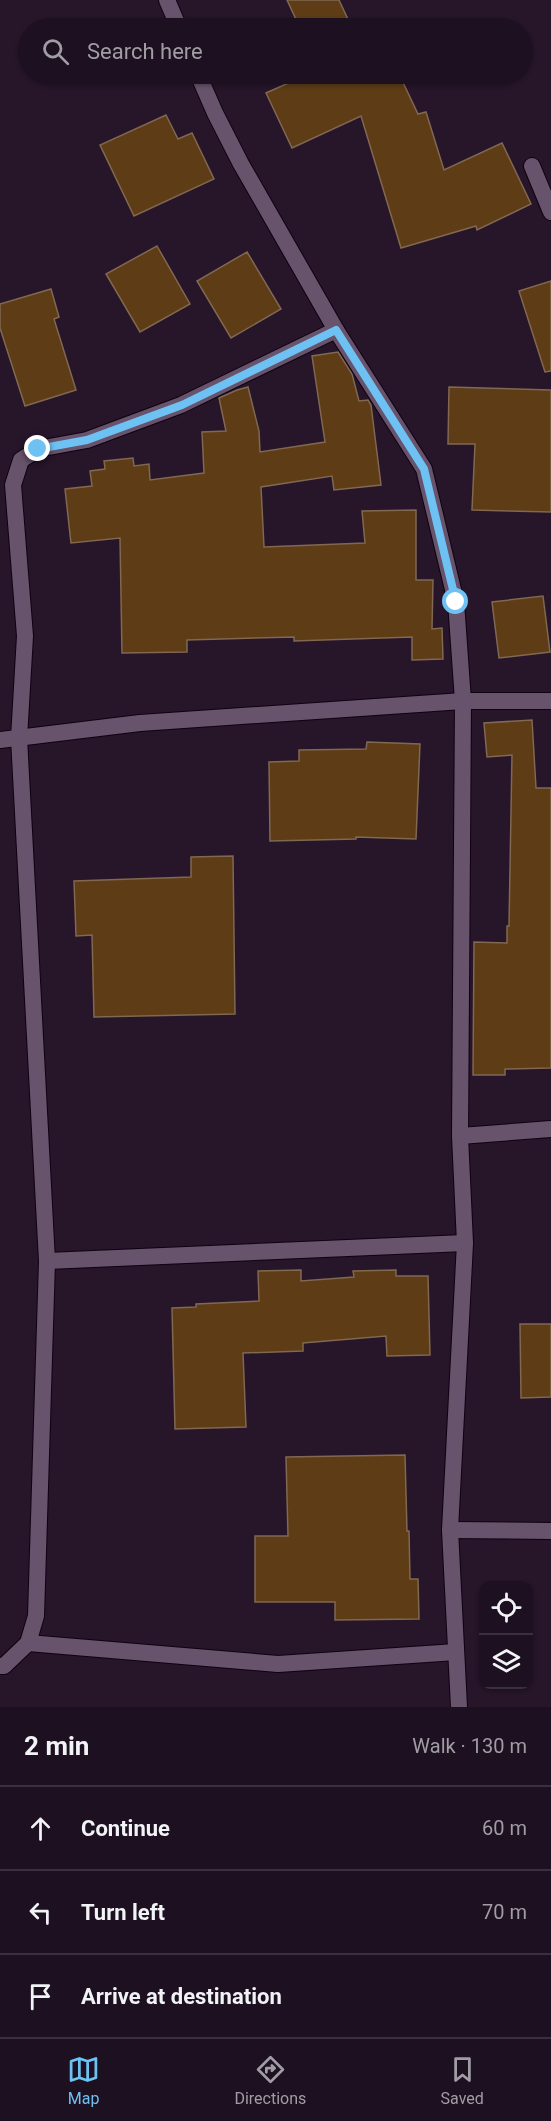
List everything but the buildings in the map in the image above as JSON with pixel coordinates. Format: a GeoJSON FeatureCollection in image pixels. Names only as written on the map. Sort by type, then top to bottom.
{"type":"FeatureCollection","features":[{"type":"Feature","properties":{"kind":"street"},"geometry":{"type":"LineString","coordinates":[[167,0],[175,18]]}},
{"type":"Feature","properties":{"kind":"street"},"geometry":{"type":"LineString","coordinates":[[202,84],[241,164],[336,330],[424,469],[456,602],[463,701],[460,1136],[465,1243],[450,1530],[459,1707]]}},
{"type":"Feature","properties":{"kind":"street"},"geometry":{"type":"LineString","coordinates":[[532,166],[551,212]]}},
{"type":"Feature","properties":{"kind":"street"},"geometry":{"type":"LineString","coordinates":[[0,1666],[4,1666],[28,1643],[36,1616],[47,1262],[19,738],[25,636],[13,485],[21,460],[38,449],[87,440],[182,405],[336,330]]}},
{"type":"Feature","properties":{"kind":"street"},"geometry":{"type":"LineString","coordinates":[[0,740],[140,723],[463,701],[551,701]]}},
{"type":"Feature","properties":{"kind":"street"},"geometry":{"type":"LineString","coordinates":[[460,1136],[551,1129]]}},
{"type":"Feature","properties":{"kind":"street"},"geometry":{"type":"LineString","coordinates":[[47,1262],[465,1243]]}},
{"type":"Feature","properties":{"kind":"street"},"geometry":{"type":"LineString","coordinates":[[450,1530],[551,1531]]}},
{"type":"Feature","properties":{"kind":"street"},"geometry":{"type":"LineString","coordinates":[[28,1643],[278,1664],[456,1652]]}},
{"type":"Feature","properties":{"kind":"route"},"geometry":{"type":"LineString","coordinates":[[38,449],[87,440],[182,405],[336,330],[424,469],[456,602]]}}]}
